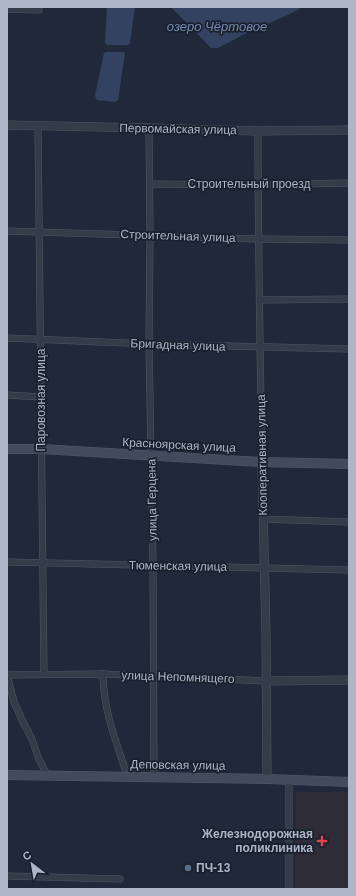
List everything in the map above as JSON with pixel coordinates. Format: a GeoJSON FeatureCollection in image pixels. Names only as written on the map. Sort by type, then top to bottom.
{"type":"FeatureCollection","features":[{"type":"Feature","properties":{"kind":"main road","name":"Красноярская улица"},"geometry":{"type":"LineString","coordinates":[[7,449],[41,449],[262,462],[349,464]]}},
{"type":"Feature","properties":{"kind":"main road","name":"Деповская улица"},"geometry":{"type":"LineString","coordinates":[[7,775],[289,779],[349,782]]}},
{"type":"Feature","properties":{"kind":"street"},"geometry":{"type":"LineString","coordinates":[[7,9],[39,10]]}},
{"type":"Feature","properties":{"kind":"street","name":"Первомайская улица"},"geometry":{"type":"LineString","coordinates":[[7,125],[258,131],[349,130]]}},
{"type":"Feature","properties":{"kind":"street","name":"Паровозная улица"},"geometry":{"type":"LineString","coordinates":[[38,126],[44,674]]}},
{"type":"Feature","properties":{"kind":"street","name":"улица Герцена"},"geometry":{"type":"LineString","coordinates":[[149,128],[149,344],[152,455],[154,777]]}},
{"type":"Feature","properties":{"kind":"street","name":"Кооперативная улица"},"geometry":{"type":"LineString","coordinates":[[258,131],[258,239],[265,568],[267,779]]}},
{"type":"Feature","properties":{"kind":"street","name":"Строительный проезд"},"geometry":{"type":"LineString","coordinates":[[150,184],[258,185],[349,183]]}},
{"type":"Feature","properties":{"kind":"street","name":"Строительная улица"},"geometry":{"type":"LineString","coordinates":[[7,231],[258,239],[349,240]]}},
{"type":"Feature","properties":{"kind":"street"},"geometry":{"type":"LineString","coordinates":[[260,300],[349,299]]}},
{"type":"Feature","properties":{"kind":"street","name":"Бригадная улица"},"geometry":{"type":"LineString","coordinates":[[7,338],[149,344],[349,349]]}},
{"type":"Feature","properties":{"kind":"street"},"geometry":{"type":"LineString","coordinates":[[7,395],[41,397]]}},
{"type":"Feature","properties":{"kind":"street"},"geometry":{"type":"LineString","coordinates":[[263,519],[349,522]]}},
{"type":"Feature","properties":{"kind":"street","name":"Тюменская улица"},"geometry":{"type":"LineString","coordinates":[[7,562],[349,570]]}},
{"type":"Feature","properties":{"kind":"street"},"geometry":{"type":"LineString","coordinates":[[103,674],[103,688],[111,728],[125,769]]}},
{"type":"Feature","properties":{"kind":"street","name":"улица Непомнящего"},"geometry":{"type":"LineString","coordinates":[[7,675],[103,674],[266,680],[349,680]]}},
{"type":"Feature","properties":{"kind":"street"},"geometry":{"type":"LineString","coordinates":[[7,675],[14,702],[47,775]]}},
{"type":"Feature","properties":{"kind":"street"},"geometry":{"type":"LineString","coordinates":[[289,779],[289,889]]}},
{"type":"Feature","properties":{"kind":"street"},"geometry":{"type":"LineString","coordinates":[[7,876],[120,879]]}},
{"type":"Feature","properties":{"kind":"shaded area","name":"Железнодорожная поликлиника"},"geometry":{"type":"Polygon","coordinates":[[[296,792],[349,792],[349,889],[295,889],[296,792]]]}},
{"type":"Feature","properties":{"kind":"water"},"geometry":{"type":"Polygon","coordinates":[[[107,7],[135,7],[130,43],[128,45],[107,45],[105,42],[107,7]]]}},
{"type":"Feature","properties":{"kind":"water","name":"озеро Чёртовое"},"geometry":{"type":"Polygon","coordinates":[[[171,7],[303,7],[218,48],[211,48],[171,7]]]}},
{"type":"Feature","properties":{"kind":"water"},"geometry":{"type":"Polygon","coordinates":[[[104,53],[125,53],[118,100],[115,102],[97,100],[95,96],[104,53]]]}},
{"type":"Feature","properties":{"kind":"place","name":"Железнодорожная поликлиника"},"geometry":{"type":"Point","coordinates":[322,841]}},
{"type":"Feature","properties":{"kind":"place","name":"ПЧ-13"},"geometry":{"type":"Point","coordinates":[188,868]}}]}
